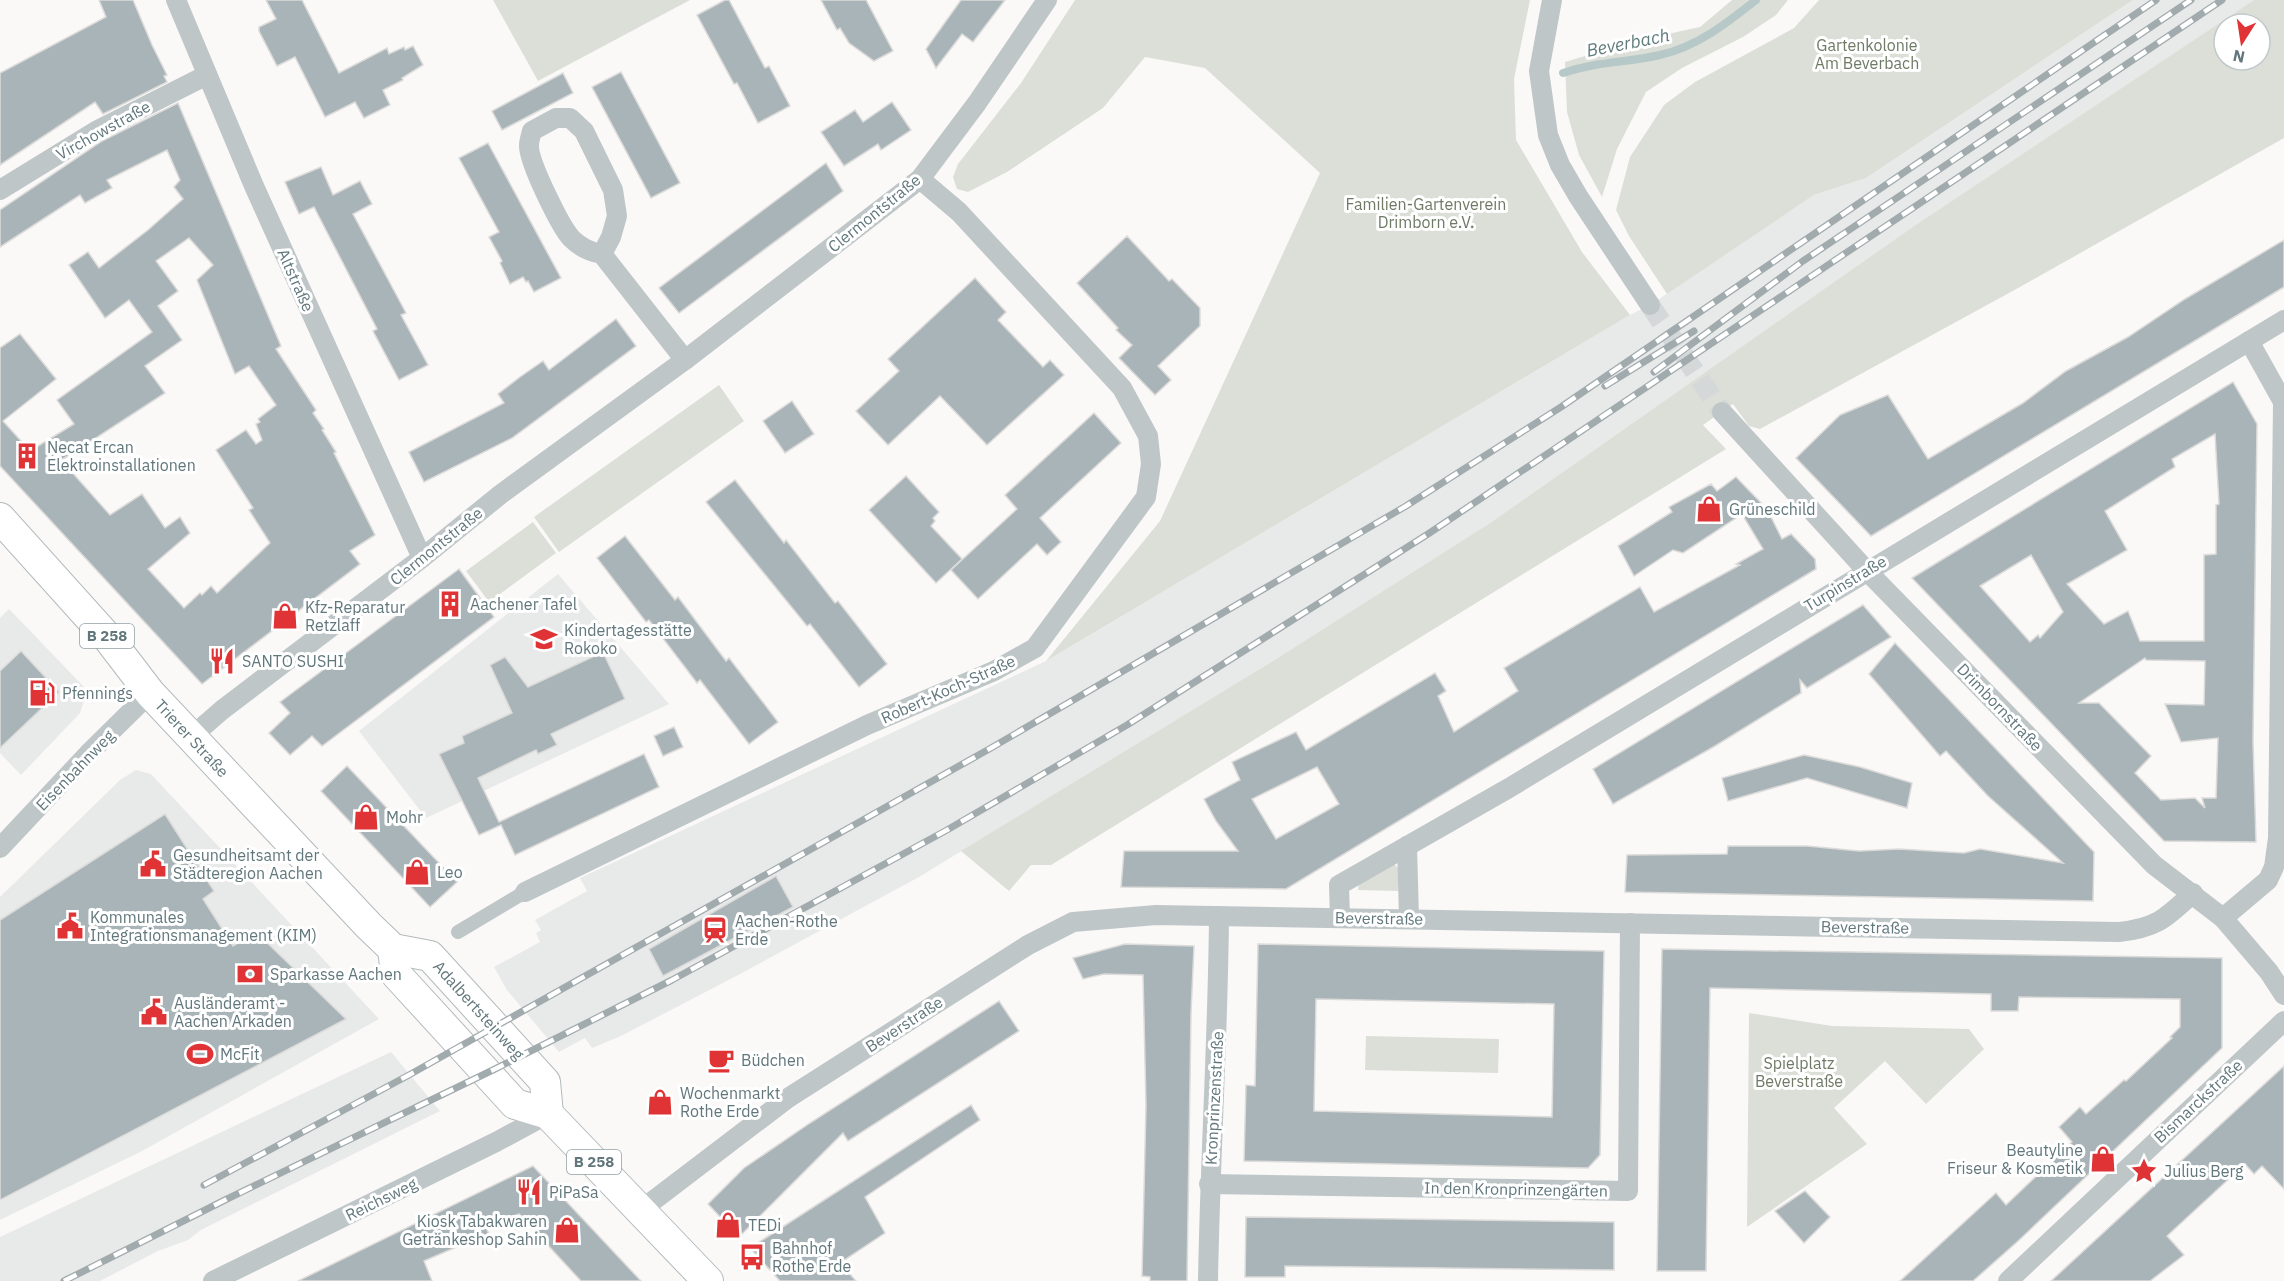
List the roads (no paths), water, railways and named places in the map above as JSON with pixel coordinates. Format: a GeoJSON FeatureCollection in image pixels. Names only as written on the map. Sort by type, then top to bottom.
{"type":"FeatureCollection","features":[{"type":"Feature","properties":{"kind":"main road","name":"Trierer Straße"},"geometry":{"type":"LineString","coordinates":[[0,518],[108,638],[150,693],[393,949],[396,974],[501,1089],[515,1104],[548,1114]]}},
{"type":"Feature","properties":{"kind":"main road","name":"B 258"},"geometry":{"type":"LineString","coordinates":[[548,1114],[708,1281]]}},
{"type":"Feature","properties":{"kind":"street","name":"Altstraße"},"geometry":{"type":"LineString","coordinates":[[176,0],[254,186],[422,558]]}},
{"type":"Feature","properties":{"kind":"street","name":"Clermontstraße"},"geometry":{"type":"LineString","coordinates":[[191,737],[222,710],[422,558],[501,494],[685,360],[920,179],[977,103],[1047,0]]}},
{"type":"Feature","properties":{"kind":"street"},"geometry":{"type":"LineString","coordinates":[[1552,0],[1539,71],[1548,135],[1560,165],[1578,196],[1650,305]]}},
{"type":"Feature","properties":{"kind":"street","name":"Virchowstraße"},"geometry":{"type":"LineString","coordinates":[[0,190],[96,131],[207,75]]}},
{"type":"Feature","properties":{"kind":"street"},"geometry":{"type":"LineString","coordinates":[[602,254],[611,237],[617,216],[613,190],[584,131],[570,118],[556,118],[532,131],[529,146],[532,162],[558,215],[572,239],[588,251],[602,254],[685,360]]}},
{"type":"Feature","properties":{"kind":"street","name":"Robert-Koch-Straße"},"geometry":{"type":"LineString","coordinates":[[458,932],[525,892],[867,725],[994,671],[1035,648],[1146,497],[1151,464],[1148,436],[1122,388],[959,212],[920,179]]}},
{"type":"Feature","properties":{"kind":"street","name":"Turpinstraße"},"geometry":{"type":"LineString","coordinates":[[1340,918],[1339,885],[1509,788],[1866,570],[2284,320]]}},
{"type":"Feature","properties":{"kind":"street"},"geometry":{"type":"LineString","coordinates":[[2223,918],[2268,880],[2274,867],[2278,838],[2282,650],[2283,402],[2249,341]]}},
{"type":"Feature","properties":{"kind":"street","name":"Drimbornstraße"},"geometry":{"type":"LineString","coordinates":[[1722,412],[1866,570],[2154,865],[2223,918],[2269,972],[2284,995]]}},
{"type":"Feature","properties":{"kind":"street","name":"Eisenbahnweg"},"geometry":{"type":"LineString","coordinates":[[0,848],[88,754],[150,693]]}},
{"type":"Feature","properties":{"kind":"street"},"geometry":{"type":"LineString","coordinates":[[1407,846],[1409,918]]}},
{"type":"Feature","properties":{"kind":"street","name":"Beverstraße"},"geometry":{"type":"LineString","coordinates":[[641,1210],[788,1098],[1028,945],[1073,922],[1156,915],[2119,932],[2140,930],[2157,924],[2193,893]]}},
{"type":"Feature","properties":{"kind":"street","name":"Kronprinzenstraße"},"geometry":{"type":"LineString","coordinates":[[1208,1281],[1209,1184],[1218,1032],[1219,916]]}},
{"type":"Feature","properties":{"kind":"street","name":"In den Kronprinzengärten"},"geometry":{"type":"LineString","coordinates":[[1209,1184],[1628,1191],[1630,923]]}},
{"type":"Feature","properties":{"kind":"street","name":"Bismarckstraße"},"geometry":{"type":"LineString","coordinates":[[2008,1281],[2284,1021]]}},
{"type":"Feature","properties":{"kind":"street","name":"Reichsweg"},"geometry":{"type":"LineString","coordinates":[[213,1281],[496,1142],[548,1114]]}},
{"type":"Feature","properties":{"kind":"waterway","name":"Beverbach"},"geometry":{"type":"LineString","coordinates":[[1563,73],[1588,66],[1648,58],[1674,51],[1711,33],[1756,0]]}},
{"type":"Feature","properties":{"kind":"tunnel"},"geometry":{"type":"LineString","coordinates":[[1650,305],[1722,412]]}},
{"type":"Feature","properties":{"kind":"railway"},"geometry":{"type":"LineString","coordinates":[[204,1185],[409,1075],[991,748],[1406,506],[1561,407],[2156,0]]}},
{"type":"Feature","properties":{"kind":"railway"},"geometry":{"type":"LineString","coordinates":[[1654,372],[1803,261],[2191,0]]}},
{"type":"Feature","properties":{"kind":"railway"},"geometry":{"type":"LineString","coordinates":[[64,1281],[672,980],[947,830],[1127,725],[1428,534],[2222,0]]}},
{"type":"Feature","properties":{"kind":"railway"},"geometry":{"type":"LineString","coordinates":[[1605,386],[1694,331]]}},
{"type":"Feature","properties":{"kind":"place","name":"Necat Ercan Elektroinstallationen"},"geometry":{"type":"Point","coordinates":[27,456]}},
{"type":"Feature","properties":{"kind":"place","name":"Grüneschild"},"geometry":{"type":"Point","coordinates":[1709,509]}},
{"type":"Feature","properties":{"kind":"place","name":"Aachener Tafel"},"geometry":{"type":"Point","coordinates":[450,604]}},
{"type":"Feature","properties":{"kind":"place","name":"Kfz-Reparatur Retzlaff"},"geometry":{"type":"Point","coordinates":[285,616]}},
{"type":"Feature","properties":{"kind":"place","name":"Kindertagesstätte Rokoko"},"geometry":{"type":"Point","coordinates":[544,639]}},
{"type":"Feature","properties":{"kind":"place","name":"SANTO SUSHI"},"geometry":{"type":"Point","coordinates":[222,661]}},
{"type":"Feature","properties":{"kind":"place","name":"Pfennings"},"geometry":{"type":"Point","coordinates":[42,693]}},
{"type":"Feature","properties":{"kind":"place","name":"Mohr"},"geometry":{"type":"Point","coordinates":[366,817]}},
{"type":"Feature","properties":{"kind":"place","name":"Gesundheitsamt der Städteregion Aachen"},"geometry":{"type":"Point","coordinates":[153,864]}},
{"type":"Feature","properties":{"kind":"place","name":"Leo"},"geometry":{"type":"Point","coordinates":[417,872]}},
{"type":"Feature","properties":{"kind":"place","name":"Kommunales Integrationsmanagement (KIM)"},"geometry":{"type":"Point","coordinates":[70,926]}},
{"type":"Feature","properties":{"kind":"place","name":"Aachen-Rothe Erde"},"geometry":{"type":"Point","coordinates":[715,930]}},
{"type":"Feature","properties":{"kind":"place","name":"Sparkasse Aachen"},"geometry":{"type":"Point","coordinates":[250,974]}},
{"type":"Feature","properties":{"kind":"place","name":"Ausländeramt - Aachen Arkaden"},"geometry":{"type":"Point","coordinates":[154,1012]}},
{"type":"Feature","properties":{"kind":"place","name":"McFit"},"geometry":{"type":"Point","coordinates":[200,1054]}},
{"type":"Feature","properties":{"kind":"place","name":"Büdchen"},"geometry":{"type":"Point","coordinates":[721,1060]}},
{"type":"Feature","properties":{"kind":"place","name":"Wochenmarkt Rothe Erde"},"geometry":{"type":"Point","coordinates":[660,1102]}},
{"type":"Feature","properties":{"kind":"place","name":"Beautyline Friseur & Kosmetik"},"geometry":{"type":"Point","coordinates":[2103,1159]}},
{"type":"Feature","properties":{"kind":"place","name":"Julius Berg"},"geometry":{"type":"Point","coordinates":[2144,1171]}},
{"type":"Feature","properties":{"kind":"place","name":"PiPaSa"},"geometry":{"type":"Point","coordinates":[529,1192]}},
{"type":"Feature","properties":{"kind":"place","name":"TEDi"},"geometry":{"type":"Point","coordinates":[728,1225]}},
{"type":"Feature","properties":{"kind":"place","name":"Kiosk Tabakwaren Getränkeshop Sahin"},"geometry":{"type":"Point","coordinates":[567,1230]}},
{"type":"Feature","properties":{"kind":"place","name":"Bahnhof Rothe Erde"},"geometry":{"type":"Point","coordinates":[752,1257]}},
{"type":"Feature","properties":{"kind":"park label","name":"Gartenkolonie Am Beverbach"},"geometry":{"type":"Point","coordinates":[1867,54]}},
{"type":"Feature","properties":{"kind":"park label","name":"Familien-Gartenverein Drimborn e.V."},"geometry":{"type":"Point","coordinates":[1426,213]}},
{"type":"Feature","properties":{"kind":"park label","name":"Spielplatz Beverstraße"},"geometry":{"type":"Point","coordinates":[1799,1072]}}]}
